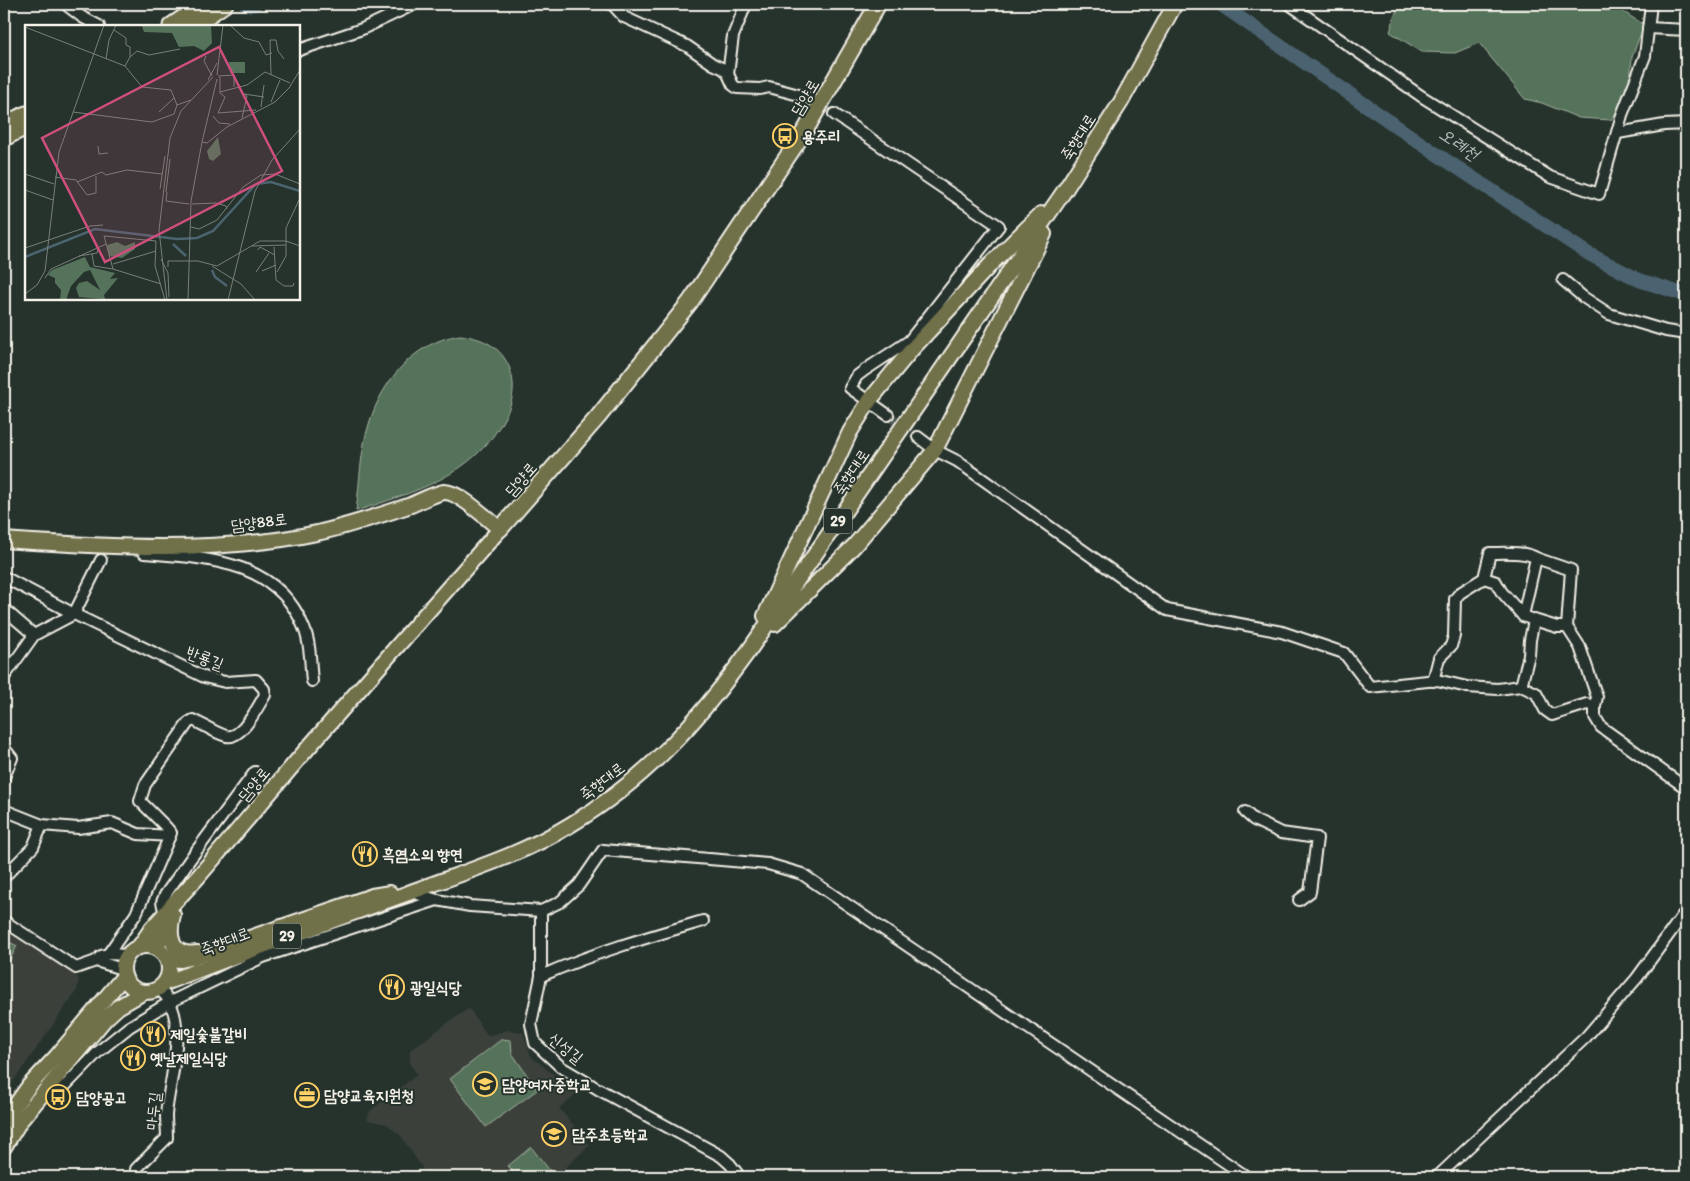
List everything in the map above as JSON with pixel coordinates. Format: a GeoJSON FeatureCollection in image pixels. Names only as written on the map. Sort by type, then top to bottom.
{"type":"FeatureCollection","features":[{"type":"Feature","properties":{"kind":"highway"},"geometry":{"type":"LineString","coordinates":[[172,25],[204,4]]}},
{"type":"Feature","properties":{"kind":"highway"},"geometry":{"type":"LineString","coordinates":[[194,25],[225,4]]}},
{"type":"Feature","properties":{"kind":"highway","name":"담양로"},"geometry":{"type":"LineString","coordinates":[[500,529],[598,417],[690,302],[806,129],[878,4]]}},
{"type":"Feature","properties":{"kind":"highway"},"geometry":{"type":"LineString","coordinates":[[4,125],[25,114]]}},
{"type":"Feature","properties":{"kind":"highway"},"geometry":{"type":"LineString","coordinates":[[4,138],[25,128]]}},
{"type":"Feature","properties":{"kind":"main road","name":"죽향대로"},"geometry":{"type":"LineString","coordinates":[[162,986],[287,936],[411,892],[537,844],[571,825],[601,804],[667,751],[722,687],[750,649],[1066,190],[1121,102],[1175,4]]}},
{"type":"Feature","properties":{"kind":"main road"},"geometry":{"type":"LineString","coordinates":[[750,649],[850,432],[870,400],[912,349],[985,270],[1066,190]]}},
{"type":"Feature","properties":{"kind":"main road"},"geometry":{"type":"LineString","coordinates":[[750,649],[854,546],[935,450],[1066,190]]}},
{"type":"Feature","properties":{"kind":"main road","name":"담양88로"},"geometry":{"type":"LineString","coordinates":[[4,540],[181,546],[248,543],[316,533],[353,524],[444,492],[464,501],[500,529]]}},
{"type":"Feature","properties":{"kind":"main road","name":"담양로"},"geometry":{"type":"LineString","coordinates":[[133,951],[500,529]]}},
{"type":"Feature","properties":{"kind":"main road","name":"죽향대로"},"geometry":{"type":"LineString","coordinates":[[162,954],[181,960],[372,896],[411,892]]}},
{"type":"Feature","properties":{"kind":"main road"},"geometry":{"type":"LineString","coordinates":[[178,898],[170,926],[171,941],[178,949],[186,953],[211,951]]}},
{"type":"Feature","properties":{"kind":"main road"},"geometry":{"type":"LineString","coordinates":[[123,972],[131,987],[144,992],[152,992],[162,986],[169,976],[169,967],[162,954],[164,915]]}},
{"type":"Feature","properties":{"kind":"main road"},"geometry":{"type":"LineString","coordinates":[[4,1121],[29,1086],[56,1057],[123,972],[124,962],[133,951],[145,946],[162,954]]}},
{"type":"Feature","properties":{"kind":"main road"},"geometry":{"type":"LineString","coordinates":[[4,1147],[20,1121],[105,1019],[118,1007],[144,992]]}},
{"type":"Feature","properties":{"kind":"street"},"geometry":{"type":"LineString","coordinates":[[65,4],[82,17],[97,25]]}},
{"type":"Feature","properties":{"kind":"street"},"geometry":{"type":"LineString","coordinates":[[300,50],[362,30],[415,4]]}},
{"type":"Feature","properties":{"kind":"street"},"geometry":{"type":"LineString","coordinates":[[612,4],[624,17],[687,46],[713,64],[724,69],[733,85],[737,88],[760,90],[769,87],[810,98]]}},
{"type":"Feature","properties":{"kind":"street"},"geometry":{"type":"LineString","coordinates":[[728,74],[733,36],[746,4]]}},
{"type":"Feature","properties":{"kind":"street"},"geometry":{"type":"LineString","coordinates":[[1289,4],[1421,96],[1550,177],[1599,194],[1622,115],[1645,56],[1651,4]]}},
{"type":"Feature","properties":{"kind":"street"},"geometry":{"type":"LineString","coordinates":[[1648,28],[1686,30]]}},
{"type":"Feature","properties":{"kind":"street"},"geometry":{"type":"LineString","coordinates":[[834,114],[999,226],[909,341],[857,376],[850,388],[888,414]]}},
{"type":"Feature","properties":{"kind":"street"},"geometry":{"type":"LineString","coordinates":[[1618,133],[1664,125],[1686,124]]}},
{"type":"Feature","properties":{"kind":"street"},"geometry":{"type":"LineString","coordinates":[[1563,280],[1583,297],[1609,314],[1666,331],[1686,334]]}},
{"type":"Feature","properties":{"kind":"street"},"geometry":{"type":"LineString","coordinates":[[918,437],[935,450],[958,461],[1166,610],[1282,632],[1344,653],[1370,687],[1437,680],[1467,687],[1498,689],[1521,686],[1536,692],[1543,706],[1552,715],[1587,704],[1595,706]]}},
{"type":"Feature","properties":{"kind":"street"},"geometry":{"type":"LineString","coordinates":[[38,542],[196,557],[228,563],[268,580],[294,608],[305,629],[312,681]]}},
{"type":"Feature","properties":{"kind":"street"},"geometry":{"type":"LineString","coordinates":[[1433,681],[1439,658],[1450,646],[1454,636],[1455,599],[1460,593],[1484,578],[1490,553],[1510,552],[1532,556],[1571,570],[1567,627],[1580,647],[1597,697],[1595,718],[1601,727],[1686,788]]}},
{"type":"Feature","properties":{"kind":"street"},"geometry":{"type":"LineString","coordinates":[[1523,616],[1536,558]]}},
{"type":"Feature","properties":{"kind":"street"},"geometry":{"type":"LineString","coordinates":[[4,677],[34,635],[74,614],[101,560]]}},
{"type":"Feature","properties":{"kind":"street","name":"반룡길"},"geometry":{"type":"LineString","coordinates":[[4,577],[74,614],[204,677],[225,682],[256,680],[264,689],[265,695],[245,727],[234,735],[227,736],[193,720],[188,723],[145,785],[140,801],[166,827],[171,833],[170,836]]}},
{"type":"Feature","properties":{"kind":"street"},"geometry":{"type":"LineString","coordinates":[[1484,578],[1496,582],[1501,591],[1523,616],[1567,627]]}},
{"type":"Feature","properties":{"kind":"street"},"geometry":{"type":"LineString","coordinates":[[4,609],[34,635]]}},
{"type":"Feature","properties":{"kind":"street"},"geometry":{"type":"LineString","coordinates":[[1521,686],[1529,655],[1534,620]]}},
{"type":"Feature","properties":{"kind":"street"},"geometry":{"type":"LineString","coordinates":[[4,748],[12,758],[4,777]]}},
{"type":"Feature","properties":{"kind":"street"},"geometry":{"type":"LineString","coordinates":[[164,915],[162,902],[165,895],[190,858],[256,772]]}},
{"type":"Feature","properties":{"kind":"street"},"geometry":{"type":"LineString","coordinates":[[4,810],[42,825],[78,828],[108,822],[138,834],[170,836],[136,914],[108,954]]}},
{"type":"Feature","properties":{"kind":"street"},"geometry":{"type":"LineString","coordinates":[[1245,812],[1254,820],[1281,834],[1317,838],[1310,892],[1300,900]]}},
{"type":"Feature","properties":{"kind":"street"},"geometry":{"type":"LineString","coordinates":[[4,877],[33,847],[42,825]]}},
{"type":"Feature","properties":{"kind":"street"},"geometry":{"type":"LineString","coordinates":[[411,892],[437,900],[470,906],[541,911],[560,902],[579,886],[603,850],[768,864],[802,874],[1247,1177]]}},
{"type":"Feature","properties":{"kind":"street"},"geometry":{"type":"LineString","coordinates":[[42,1095],[66,1085],[98,1052],[129,1027],[170,1002],[263,957],[437,900]]}},
{"type":"Feature","properties":{"kind":"street","name":"신성길"},"geometry":{"type":"LineString","coordinates":[[541,911],[540,976],[531,1024],[535,1043],[561,1067],[721,1156],[740,1177]]}},
{"type":"Feature","properties":{"kind":"street"},"geometry":{"type":"LineString","coordinates":[[1437,1177],[1586,1038],[1637,978],[1686,912]]}},
{"type":"Feature","properties":{"kind":"street"},"geometry":{"type":"LineString","coordinates":[[4,921],[76,968],[96,961],[101,956],[133,951]]}},
{"type":"Feature","properties":{"kind":"street"},"geometry":{"type":"LineString","coordinates":[[540,976],[634,941],[703,921]]}},
{"type":"Feature","properties":{"kind":"street"},"geometry":{"type":"LineString","coordinates":[[96,961],[123,972]]}},
{"type":"Feature","properties":{"kind":"street","name":"마두길"},"geometry":{"type":"LineString","coordinates":[[136,1169],[167,1138],[166,1115],[174,1071],[177,1034],[170,1002],[162,986]]}},
{"type":"Feature","properties":{"kind":"shaded area"},"geometry":{"type":"Polygon","coordinates":[[[4,927],[69,969],[79,979],[77,990],[4,1095],[4,927]]]}},
{"type":"Feature","properties":{"kind":"shaded area","name":"담양여자중학교"},"geometry":{"type":"Polygon","coordinates":[[[469,1008],[487,1036],[509,1030],[523,1033],[530,1054],[534,1059],[577,1093],[559,1108],[590,1145],[557,1175],[558,1177],[428,1177],[401,1136],[387,1124],[367,1120],[370,1111],[417,1075],[410,1063],[410,1050],[469,1008]]]}},
{"type":"Feature","properties":{"kind":"green space"},"geometry":{"type":"Polygon","coordinates":[[[1402,4],[1611,4],[1644,25],[1632,57],[1629,94],[1611,120],[1579,118],[1542,103],[1525,99],[1479,43],[1455,53],[1422,52],[1390,32],[1396,12],[1402,4]]]}},
{"type":"Feature","properties":{"kind":"green space"},"geometry":{"type":"Polygon","coordinates":[[[460,335],[476,338],[490,344],[502,354],[506,361],[512,375],[513,388],[512,400],[505,417],[492,437],[477,454],[460,468],[441,479],[400,497],[356,511],[366,434],[382,393],[391,379],[414,355],[443,339],[460,335]]]}},
{"type":"Feature","properties":{"kind":"green space"},"geometry":{"type":"Polygon","coordinates":[[[4,939],[17,946],[4,971],[4,939]]]}},
{"type":"Feature","properties":{"kind":"green space"},"geometry":{"type":"Polygon","coordinates":[[[502,1039],[511,1040],[512,1053],[537,1090],[486,1127],[450,1079],[502,1039]]]}},
{"type":"Feature","properties":{"kind":"green space"},"geometry":{"type":"Polygon","coordinates":[[[531,1147],[555,1177],[518,1177],[508,1166],[531,1147]]]}},
{"type":"Feature","properties":{"kind":"waterway","name":"오례천"},"geometry":{"type":"LineString","coordinates":[[246,4],[255,4]]}},
{"type":"Feature","properties":{"kind":"waterway","name":"오례천"},"geometry":{"type":"LineString","coordinates":[[1220,4],[1432,151],[1587,253],[1639,280],[1686,295]]}},
{"type":"Feature","properties":{"kind":"tunnel"},"geometry":{"type":"LineString","coordinates":[[888,415],[918,437]]}},
{"type":"Feature","properties":{"kind":"place","name":"용주리"},"geometry":{"type":"Point","coordinates":[785,136]}},
{"type":"Feature","properties":{"kind":"place","name":"흑염소의 향연"},"geometry":{"type":"Point","coordinates":[365,854]}},
{"type":"Feature","properties":{"kind":"place","name":"광일식당"},"geometry":{"type":"Point","coordinates":[392,987]}},
{"type":"Feature","properties":{"kind":"place","name":"제일숯불갈비"},"geometry":{"type":"Point","coordinates":[153,1034]}},
{"type":"Feature","properties":{"kind":"place","name":"옛날제일식당"},"geometry":{"type":"Point","coordinates":[133,1058]}},
{"type":"Feature","properties":{"kind":"place","name":"담양여자중학교"},"geometry":{"type":"Point","coordinates":[485,1084]}},
{"type":"Feature","properties":{"kind":"place","name":"담양교육지원청"},"geometry":{"type":"Point","coordinates":[307,1095]}},
{"type":"Feature","properties":{"kind":"place","name":"담양공고"},"geometry":{"type":"Point","coordinates":[58,1097]}},
{"type":"Feature","properties":{"kind":"place","name":"담주초등학교"},"geometry":{"type":"Point","coordinates":[554,1134]}}]}
